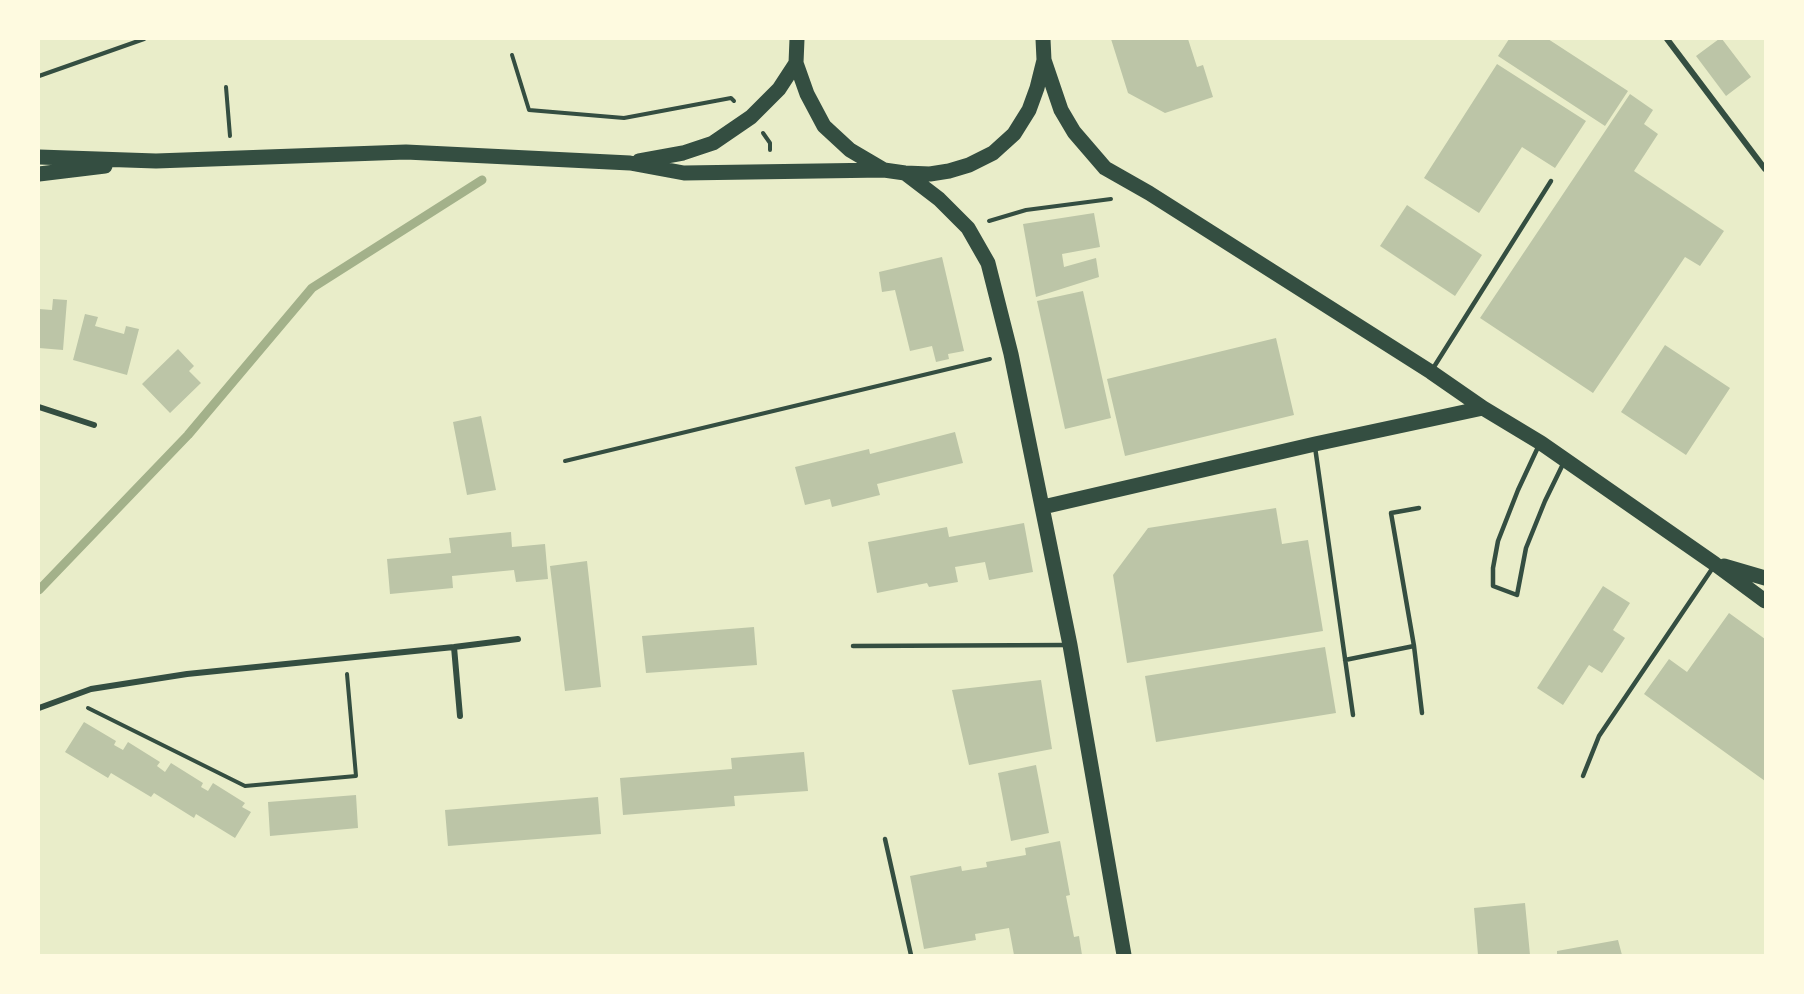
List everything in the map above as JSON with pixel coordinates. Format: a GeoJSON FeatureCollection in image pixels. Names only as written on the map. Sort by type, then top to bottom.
{"type":"FeatureCollection","features":[{"type":"Feature","properties":{"kind":"main road"},"geometry":{"type":"LineString","coordinates":[[797,39],[796,63],[807,94],[824,126],[850,150],[884,170]]}},
{"type":"Feature","properties":{"kind":"main road"},"geometry":{"type":"LineString","coordinates":[[39,174],[156,161],[406,152],[630,163],[684,173],[884,170],[930,174],[969,165],[993,153],[1014,134],[1029,110],[1037,88],[1044,60],[1044,40]]}},
{"type":"Feature","properties":{"kind":"main road"},"geometry":{"type":"LineString","coordinates":[[1044,60],[1061,110],[1074,132],[1105,168],[1541,443],[1715,564],[1765,602]]}},
{"type":"Feature","properties":{"kind":"main road"},"geometry":{"type":"LineString","coordinates":[[630,163],[683,153],[713,143],[751,117],[779,89],[796,63]]}},
{"type":"Feature","properties":{"kind":"main road"},"geometry":{"type":"LineString","coordinates":[[39,157],[156,161]]}},
{"type":"Feature","properties":{"kind":"main road"},"geometry":{"type":"LineString","coordinates":[[905,173],[939,199],[968,228],[988,263],[1011,354],[1043,507],[1070,645],[1124,955]]}},
{"type":"Feature","properties":{"kind":"main road"},"geometry":{"type":"LineString","coordinates":[[1043,507],[1483,408]]}},
{"type":"Feature","properties":{"kind":"main road"},"geometry":{"type":"LineString","coordinates":[[1715,564],[1765,578]]}},
{"type":"Feature","properties":{"kind":"street"},"geometry":{"type":"LineString","coordinates":[[1667,39],[1765,169]]}},
{"type":"Feature","properties":{"kind":"street"},"geometry":{"type":"LineString","coordinates":[[39,407],[94,424]]}},
{"type":"Feature","properties":{"kind":"street"},"geometry":{"type":"LineString","coordinates":[[39,708],[91,689],[187,674],[518,639]]}},
{"type":"Feature","properties":{"kind":"street"},"geometry":{"type":"LineString","coordinates":[[454,647],[460,716]]}},
{"type":"Feature","properties":{"kind":"lane"},"geometry":{"type":"LineString","coordinates":[[39,76],[144,39]]}},
{"type":"Feature","properties":{"kind":"lane"},"geometry":{"type":"LineString","coordinates":[[1431,372],[1551,182]]}},
{"type":"Feature","properties":{"kind":"lane"},"geometry":{"type":"LineString","coordinates":[[1541,443],[1518,490],[1498,541],[1493,568],[1493,586],[1516,595],[1526,548],[1565,460]]}},
{"type":"Feature","properties":{"kind":"lane"},"geometry":{"type":"LineString","coordinates":[[1315,444],[1353,715]]}},
{"type":"Feature","properties":{"kind":"lane"},"geometry":{"type":"LineString","coordinates":[[1419,508],[1391,513],[1414,646],[1422,713]]}},
{"type":"Feature","properties":{"kind":"lane"},"geometry":{"type":"LineString","coordinates":[[1583,776],[1599,736],[1715,564]]}},
{"type":"Feature","properties":{"kind":"lane"},"geometry":{"type":"LineString","coordinates":[[853,646],[1070,645]]}},
{"type":"Feature","properties":{"kind":"lane"},"geometry":{"type":"LineString","coordinates":[[1345,660],[1414,646]]}},
{"type":"Feature","properties":{"kind":"lane"},"geometry":{"type":"LineString","coordinates":[[885,839],[911,955]]}},
{"type":"Feature","properties":{"kind":"path"},"geometry":{"type":"LineString","coordinates":[[512,55],[529,110],[624,118],[731,98],[751,117],[770,143],[771,172]]}},
{"type":"Feature","properties":{"kind":"path"},"geometry":{"type":"LineString","coordinates":[[226,87],[231,158]]}},
{"type":"Feature","properties":{"kind":"path"},"geometry":{"type":"LineString","coordinates":[[968,228],[1026,210],[1149,194]]}},
{"type":"Feature","properties":{"kind":"path"},"geometry":{"type":"LineString","coordinates":[[565,461],[1011,354]]}},
{"type":"Feature","properties":{"kind":"path"},"geometry":{"type":"LineString","coordinates":[[66,697],[245,786],[356,776],[346,658]]}},
{"type":"Feature","properties":{"kind":"building"},"geometry":{"type":"Polygon","coordinates":[[[1111,39],[1188,39],[1197,67],[1203,65],[1213,97],[1165,113],[1128,93],[1111,39]]]}},
{"type":"Feature","properties":{"kind":"building"},"geometry":{"type":"Polygon","coordinates":[[[1509,39],[1548,39],[1628,91],[1605,126],[1498,56],[1509,39]]]}},
{"type":"Feature","properties":{"kind":"building"},"geometry":{"type":"Polygon","coordinates":[[[1722,39],[1751,77],[1726,96],[1696,56],[1722,39]]]}},
{"type":"Feature","properties":{"kind":"building"},"geometry":{"type":"Polygon","coordinates":[[[1497,64],[1586,121],[1555,168],[1522,147],[1479,213],[1424,178],[1497,64]]]}},
{"type":"Feature","properties":{"kind":"building"},"geometry":{"type":"Polygon","coordinates":[[[1630,94],[1653,110],[1644,124],[1658,134],[1634,171],[1724,231],[1700,266],[1685,257],[1593,393],[1480,318],[1630,94]]]}},
{"type":"Feature","properties":{"kind":"building"},"geometry":{"type":"Polygon","coordinates":[[[1407,205],[1482,255],[1455,296],[1380,246],[1407,205]]]}},
{"type":"Feature","properties":{"kind":"building"},"geometry":{"type":"Polygon","coordinates":[[[1094,213],[1100,247],[1062,254],[1064,267],[1096,258],[1099,277],[1036,297],[1023,224],[1094,213]]]}},
{"type":"Feature","properties":{"kind":"building"},"geometry":{"type":"Polygon","coordinates":[[[942,257],[964,351],[948,354],[949,359],[936,362],[932,346],[910,351],[895,290],[882,292],[879,272],[942,257]]]}},
{"type":"Feature","properties":{"kind":"building"},"geometry":{"type":"Polygon","coordinates":[[[1083,291],[1111,418],[1065,429],[1037,301],[1083,291]]]}},
{"type":"Feature","properties":{"kind":"building"},"geometry":{"type":"Polygon","coordinates":[[[53,299],[67,300],[63,350],[39,348],[39,309],[52,310],[53,299]]]}},
{"type":"Feature","properties":{"kind":"building"},"geometry":{"type":"Polygon","coordinates":[[[85,314],[98,317],[95,326],[124,334],[126,326],[139,329],[127,375],[73,360],[85,314]]]}},
{"type":"Feature","properties":{"kind":"building"},"geometry":{"type":"Polygon","coordinates":[[[1276,338],[1294,415],[1125,456],[1107,379],[1276,338]]]}},
{"type":"Feature","properties":{"kind":"building"},"geometry":{"type":"Polygon","coordinates":[[[1665,345],[1730,388],[1686,455],[1621,412],[1665,345]]]}},
{"type":"Feature","properties":{"kind":"building"},"geometry":{"type":"Polygon","coordinates":[[[178,349],[194,366],[189,371],[201,383],[170,413],[142,384],[178,349]]]}},
{"type":"Feature","properties":{"kind":"building"},"geometry":{"type":"Polygon","coordinates":[[[481,416],[496,490],[467,495],[453,422],[481,416]]]}},
{"type":"Feature","properties":{"kind":"building"},"geometry":{"type":"Polygon","coordinates":[[[955,432],[963,463],[877,484],[880,495],[832,507],[830,499],[805,505],[795,467],[869,449],[870,454],[955,432]]]}},
{"type":"Feature","properties":{"kind":"building"},"geometry":{"type":"Polygon","coordinates":[[[1276,508],[1282,544],[1308,540],[1323,631],[1127,663],[1113,575],[1148,528],[1276,508]]]}},
{"type":"Feature","properties":{"kind":"building"},"geometry":{"type":"Polygon","coordinates":[[[1024,523],[1033,572],[989,580],[985,562],[955,567],[958,582],[929,587],[927,583],[877,593],[868,542],[947,527],[949,537],[1024,523]]]}},
{"type":"Feature","properties":{"kind":"building"},"geometry":{"type":"Polygon","coordinates":[[[511,532],[512,547],[545,544],[548,579],[516,582],[514,570],[452,576],[453,588],[390,594],[387,559],[451,553],[449,538],[511,532]]]}},
{"type":"Feature","properties":{"kind":"building"},"geometry":{"type":"Polygon","coordinates":[[[587,561],[601,687],[565,691],[550,566],[587,561]]]}},
{"type":"Feature","properties":{"kind":"building"},"geometry":{"type":"Polygon","coordinates":[[[1603,586],[1630,603],[1613,630],[1625,638],[1602,673],[1589,665],[1563,705],[1537,688],[1603,586]]]}},
{"type":"Feature","properties":{"kind":"building"},"geometry":{"type":"Polygon","coordinates":[[[1729,613],[1765,639],[1765,781],[1644,694],[1669,659],[1687,672],[1729,613]]]}},
{"type":"Feature","properties":{"kind":"building"},"geometry":{"type":"Polygon","coordinates":[[[754,627],[757,665],[646,673],[642,636],[754,627]]]}},
{"type":"Feature","properties":{"kind":"building"},"geometry":{"type":"Polygon","coordinates":[[[1325,647],[1336,713],[1156,742],[1145,676],[1325,647]]]}},
{"type":"Feature","properties":{"kind":"building"},"geometry":{"type":"Polygon","coordinates":[[[1041,680],[1052,749],[969,765],[952,690],[1041,680]]]}},
{"type":"Feature","properties":{"kind":"building"},"geometry":{"type":"Polygon","coordinates":[[[84,722],[116,741],[114,745],[123,750],[128,742],[160,762],[157,766],[165,772],[171,763],[203,783],[201,787],[208,791],[213,783],[245,803],[242,807],[251,812],[235,838],[196,814],[194,818],[154,793],[151,797],[111,773],[108,778],[65,752],[84,722]]]}},
{"type":"Feature","properties":{"kind":"building"},"geometry":{"type":"Polygon","coordinates":[[[804,752],[808,791],[734,796],[735,806],[623,815],[620,778],[732,769],[731,758],[804,752]]]}},
{"type":"Feature","properties":{"kind":"building"},"geometry":{"type":"Polygon","coordinates":[[[1036,765],[1049,833],[1011,841],[998,773],[1036,765]]]}},
{"type":"Feature","properties":{"kind":"building"},"geometry":{"type":"Polygon","coordinates":[[[356,795],[358,828],[270,836],[268,802],[356,795]]]}},
{"type":"Feature","properties":{"kind":"building"},"geometry":{"type":"Polygon","coordinates":[[[598,797],[601,834],[448,846],[445,810],[598,797]]]}},
{"type":"Feature","properties":{"kind":"building"},"geometry":{"type":"Polygon","coordinates":[[[1060,841],[1070,895],[1066,896],[1074,937],[1079,936],[1082,955],[1014,955],[1009,928],[975,934],[976,940],[924,949],[910,876],[961,866],[962,871],[987,867],[986,862],[1026,855],[1025,848],[1060,841]]]}},
{"type":"Feature","properties":{"kind":"building"},"geometry":{"type":"Polygon","coordinates":[[[1525,903],[1530,955],[1478,955],[1474,908],[1525,903]]]}},
{"type":"Feature","properties":{"kind":"building"},"geometry":{"type":"Polygon","coordinates":[[[1618,940],[1622,955],[1557,955],[1557,951],[1618,940]]]}},
{"type":"Feature","properties":{"kind":"waterway"},"geometry":{"type":"LineString","coordinates":[[39,590],[188,435],[312,288],[482,180]]}}]}
